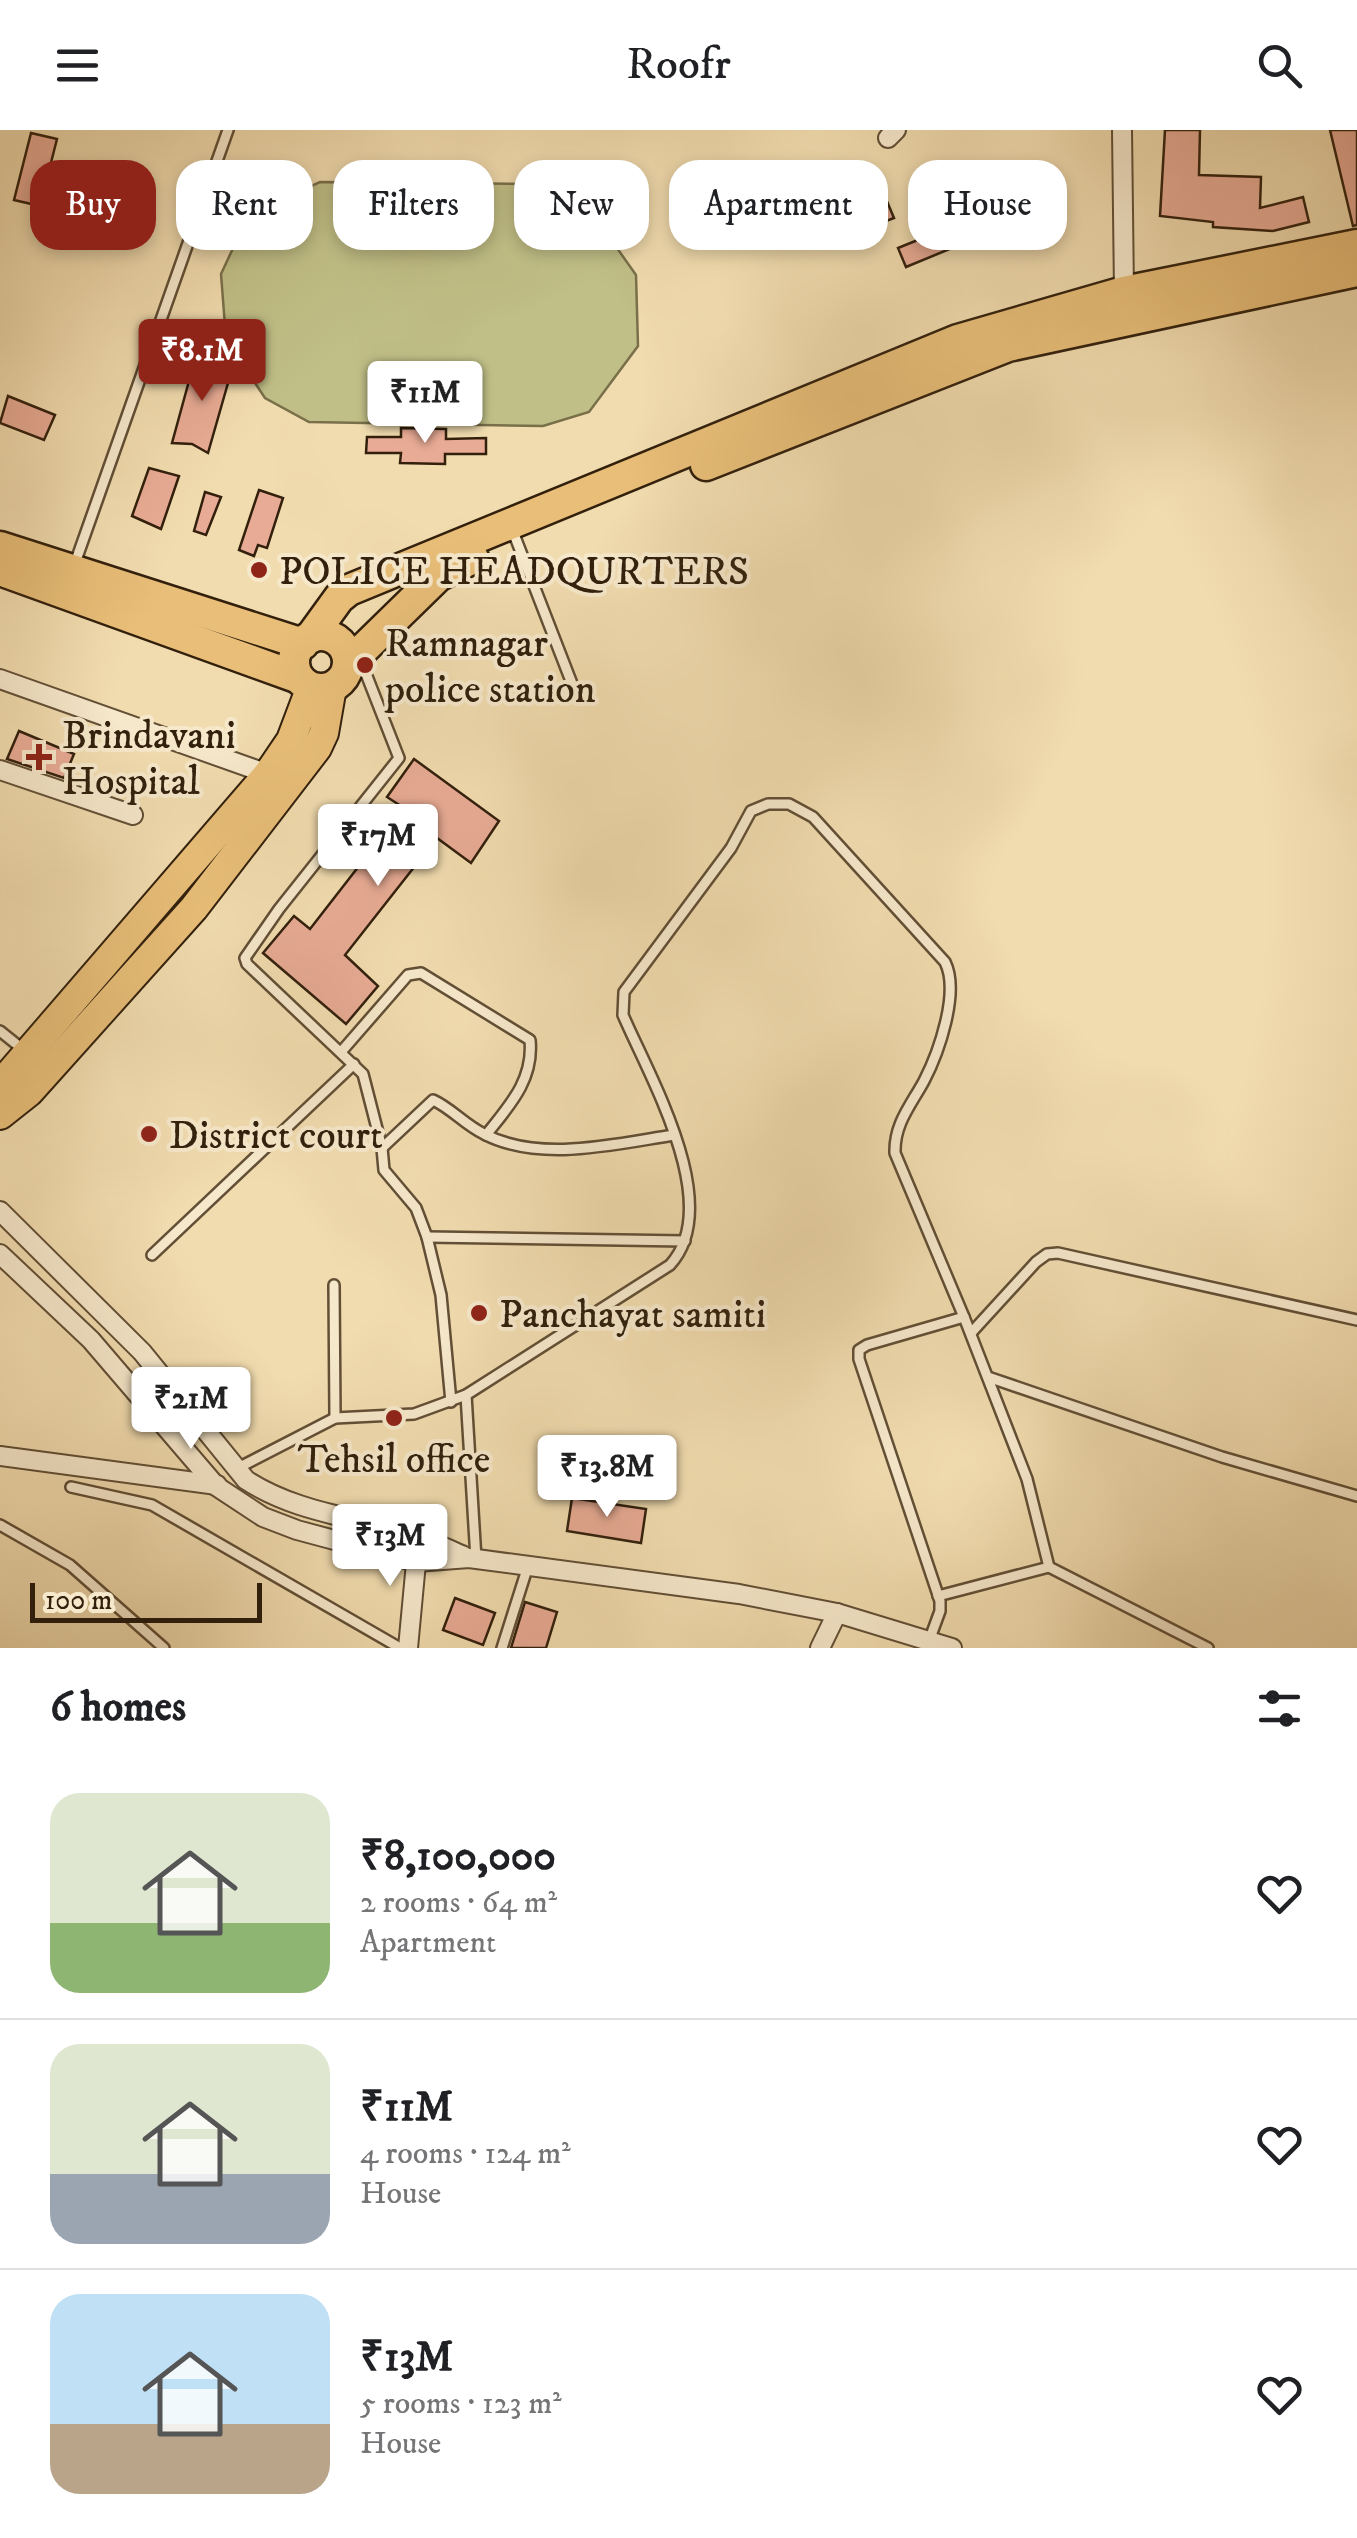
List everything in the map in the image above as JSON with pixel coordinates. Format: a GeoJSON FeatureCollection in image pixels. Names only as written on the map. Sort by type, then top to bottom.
{"type":"FeatureCollection","features":[{"type":"Feature","properties":{"kind":"highway"},"geometry":{"type":"LineString","coordinates":[[330,674],[447,570],[513,532],[958,340],[1124,292],[1357,245]]}},
{"type":"Feature","properties":{"kind":"highway"},"geometry":{"type":"LineString","coordinates":[[330,674],[294,661],[348,590],[994,351],[1357,271]]}},
{"type":"Feature","properties":{"kind":"highway"},"geometry":{"type":"LineString","coordinates":[[0,547],[306,641],[333,638],[346,651],[330,674]]}},
{"type":"Feature","properties":{"kind":"highway"},"geometry":{"type":"LineString","coordinates":[[0,570],[330,674]]}},
{"type":"Feature","properties":{"kind":"main road"},"geometry":{"type":"LineString","coordinates":[[0,1114],[29,1092],[38,1062],[268,774],[330,674]]}},
{"type":"Feature","properties":{"kind":"main road"},"geometry":{"type":"LineString","coordinates":[[0,1085],[38,1062],[194,908],[316,748],[324,733],[330,674]]}},
{"type":"Feature","properties":{"kind":"street"},"geometry":{"type":"LineString","coordinates":[[1122,130],[1124,292]]}},
{"type":"Feature","properties":{"kind":"street"},"geometry":{"type":"LineString","coordinates":[[0,678],[268,774]]}},
{"type":"Feature","properties":{"kind":"street"},"geometry":{"type":"LineString","coordinates":[[0,770],[133,816]]}},
{"type":"Feature","properties":{"kind":"street"},"geometry":{"type":"LineString","coordinates":[[0,1211],[142,1352],[236,1469],[267,1493],[312,1511],[419,1537],[472,1559]]}},
{"type":"Feature","properties":{"kind":"street"},"geometry":{"type":"LineString","coordinates":[[0,1254],[91,1340],[216,1486],[251,1511],[296,1530],[416,1562],[472,1559],[738,1594],[837,1613],[952,1648]]}},
{"type":"Feature","properties":{"kind":"street"},"geometry":{"type":"LineString","coordinates":[[0,1456],[216,1486],[236,1469]]}},
{"type":"Feature","properties":{"kind":"street"},"geometry":{"type":"LineString","coordinates":[[404,1648],[419,1537]]}},
{"type":"Feature","properties":{"kind":"street"},"geometry":{"type":"LineString","coordinates":[[820,1648],[837,1613]]}},
{"type":"Feature","properties":{"kind":"lane"},"geometry":{"type":"LineString","coordinates":[[72,571],[228,130]]}},
{"type":"Feature","properties":{"kind":"lane"},"geometry":{"type":"LineString","coordinates":[[513,532],[576,694]]}},
{"type":"Feature","properties":{"kind":"lane"},"geometry":{"type":"LineString","coordinates":[[330,674],[399,758],[278,909],[245,958],[363,1074],[384,1170],[416,1208],[427,1237],[441,1295],[451,1402]]}},
{"type":"Feature","properties":{"kind":"lane"},"geometry":{"type":"LineString","coordinates":[[236,1469],[335,1418],[414,1414],[466,1395],[679,1255],[685,1240],[690,1191],[683,1155],[623,1015],[624,992],[731,848],[752,811],[768,804],[799,807],[813,817],[950,973],[952,986],[940,1040],[924,1080],[896,1130],[895,1152],[1027,1478],[1049,1567]]}},
{"type":"Feature","properties":{"kind":"lane"},"geometry":{"type":"LineString","coordinates":[[341,1052],[408,976],[421,973],[530,1040],[530,1064],[521,1089],[486,1136]]}},
{"type":"Feature","properties":{"kind":"lane"},"geometry":{"type":"LineString","coordinates":[[0,1031],[38,1062]]}},
{"type":"Feature","properties":{"kind":"lane"},"geometry":{"type":"LineString","coordinates":[[152,1256],[354,1064]]}},
{"type":"Feature","properties":{"kind":"lane"},"geometry":{"type":"LineString","coordinates":[[382,1148],[432,1100],[486,1136],[558,1151],[674,1135]]}},
{"type":"Feature","properties":{"kind":"lane"},"geometry":{"type":"LineString","coordinates":[[427,1237],[685,1240]]}},
{"type":"Feature","properties":{"kind":"lane"},"geometry":{"type":"LineString","coordinates":[[971,1333],[1036,1262],[1047,1254],[1058,1253],[1357,1320]]}},
{"type":"Feature","properties":{"kind":"lane"},"geometry":{"type":"LineString","coordinates":[[334,1285],[335,1418]]}},
{"type":"Feature","properties":{"kind":"lane"},"geometry":{"type":"LineString","coordinates":[[929,1640],[940,1611],[938,1596],[859,1350],[964,1317]]}},
{"type":"Feature","properties":{"kind":"lane"},"geometry":{"type":"LineString","coordinates":[[988,1377],[1222,1456],[1357,1496]]}},
{"type":"Feature","properties":{"kind":"lane"},"geometry":{"type":"LineString","coordinates":[[466,1395],[472,1559]]}},
{"type":"Feature","properties":{"kind":"lane"},"geometry":{"type":"LineString","coordinates":[[71,1486],[152,1505],[404,1648]]}},
{"type":"Feature","properties":{"kind":"lane"},"geometry":{"type":"LineString","coordinates":[[0,1526],[70,1565],[162,1647]]}},
{"type":"Feature","properties":{"kind":"lane"},"geometry":{"type":"LineString","coordinates":[[502,1648],[528,1566]]}},
{"type":"Feature","properties":{"kind":"lane"},"geometry":{"type":"LineString","coordinates":[[938,1596],[1049,1567],[1208,1648]]}},
{"type":"Feature","properties":{"kind":"shaded area"},"geometry":{"type":"Polygon","coordinates":[[[333,182],[333,250],[494,250],[494,184],[514,184],[514,250],[618,250],[636,275],[638,346],[589,412],[543,426],[309,422],[265,398],[226,339],[221,274],[232,250],[313,250],[313,185],[333,182]]]}},
{"type":"Feature","properties":{"kind":"building"},"geometry":{"type":"Polygon","coordinates":[[[1165,130],[1200,130],[1199,175],[1261,177],[1260,208],[1303,197],[1309,222],[1273,231],[1213,227],[1213,222],[1160,216],[1165,130]]]}},
{"type":"Feature","properties":{"kind":"building"},"geometry":{"type":"Polygon","coordinates":[[[1330,130],[1357,130],[1357,225],[1353,226],[1330,130]]]}},
{"type":"Feature","properties":{"kind":"building"},"geometry":{"type":"Polygon","coordinates":[[[31,133],[57,139],[52,160],[30,160],[30,204],[14,200],[31,133]]]}},
{"type":"Feature","properties":{"kind":"building"},"geometry":{"type":"Polygon","coordinates":[[[908,244],[908,250],[947,250],[906,267],[898,248],[908,244]]]}},
{"type":"Feature","properties":{"kind":"building"},"geometry":{"type":"Polygon","coordinates":[[[195,359],[214,361],[232,369],[208,453],[192,444],[172,443],[195,359]]]}},
{"type":"Feature","properties":{"kind":"building"},"geometry":{"type":"Polygon","coordinates":[[[8,396],[55,415],[44,440],[0,423],[8,396]]]}},
{"type":"Feature","properties":{"kind":"building"},"geometry":{"type":"Polygon","coordinates":[[[401,428],[446,429],[446,439],[486,438],[486,454],[445,454],[445,464],[400,463],[401,453],[366,453],[367,437],[401,437],[401,428]]]}},
{"type":"Feature","properties":{"kind":"building"},"geometry":{"type":"Polygon","coordinates":[[[149,468],[179,476],[161,529],[132,516],[149,468]]]}},
{"type":"Feature","properties":{"kind":"building"},"geometry":{"type":"Polygon","coordinates":[[[259,490],[283,498],[267,548],[258,545],[254,556],[239,550],[259,490]]]}},
{"type":"Feature","properties":{"kind":"building"},"geometry":{"type":"Polygon","coordinates":[[[205,492],[221,497],[206,535],[194,531],[205,492]]]}},
{"type":"Feature","properties":{"kind":"building"},"geometry":{"type":"Polygon","coordinates":[[[19,731],[74,754],[64,778],[7,759],[19,731]]]}},
{"type":"Feature","properties":{"kind":"building"},"geometry":{"type":"Polygon","coordinates":[[[414,759],[499,821],[471,863],[437,838],[345,955],[378,986],[346,1024],[263,953],[294,916],[310,929],[404,808],[387,797],[414,759]]]}},
{"type":"Feature","properties":{"kind":"building"},"geometry":{"type":"Polygon","coordinates":[[[572,1498],[646,1509],[641,1543],[567,1531],[572,1498]]]}},
{"type":"Feature","properties":{"kind":"building"},"geometry":{"type":"Polygon","coordinates":[[[455,1598],[495,1613],[483,1645],[443,1630],[455,1598]]]}},
{"type":"Feature","properties":{"kind":"building"},"geometry":{"type":"Polygon","coordinates":[[[525,1602],[557,1612],[546,1648],[511,1648],[525,1602]]]}},
{"type":"Feature","properties":{"kind":"place","name":"POLICE HEADQURTERS"},"geometry":{"type":"Point","coordinates":[259,570]}},
{"type":"Feature","properties":{"kind":"place","name":"Ramnagar police station"},"geometry":{"type":"Point","coordinates":[365,665]}},
{"type":"Feature","properties":{"kind":"place","name":"Brindavani Hospital"},"geometry":{"type":"Point","coordinates":[39,757]}},
{"type":"Feature","properties":{"kind":"place","name":"District court"},"geometry":{"type":"Point","coordinates":[149,1134]}},
{"type":"Feature","properties":{"kind":"place","name":"Panchayat samiti"},"geometry":{"type":"Point","coordinates":[479,1313]}},
{"type":"Feature","properties":{"kind":"place","name":"Tehsil office"},"geometry":{"type":"Point","coordinates":[394,1418]}}]}
